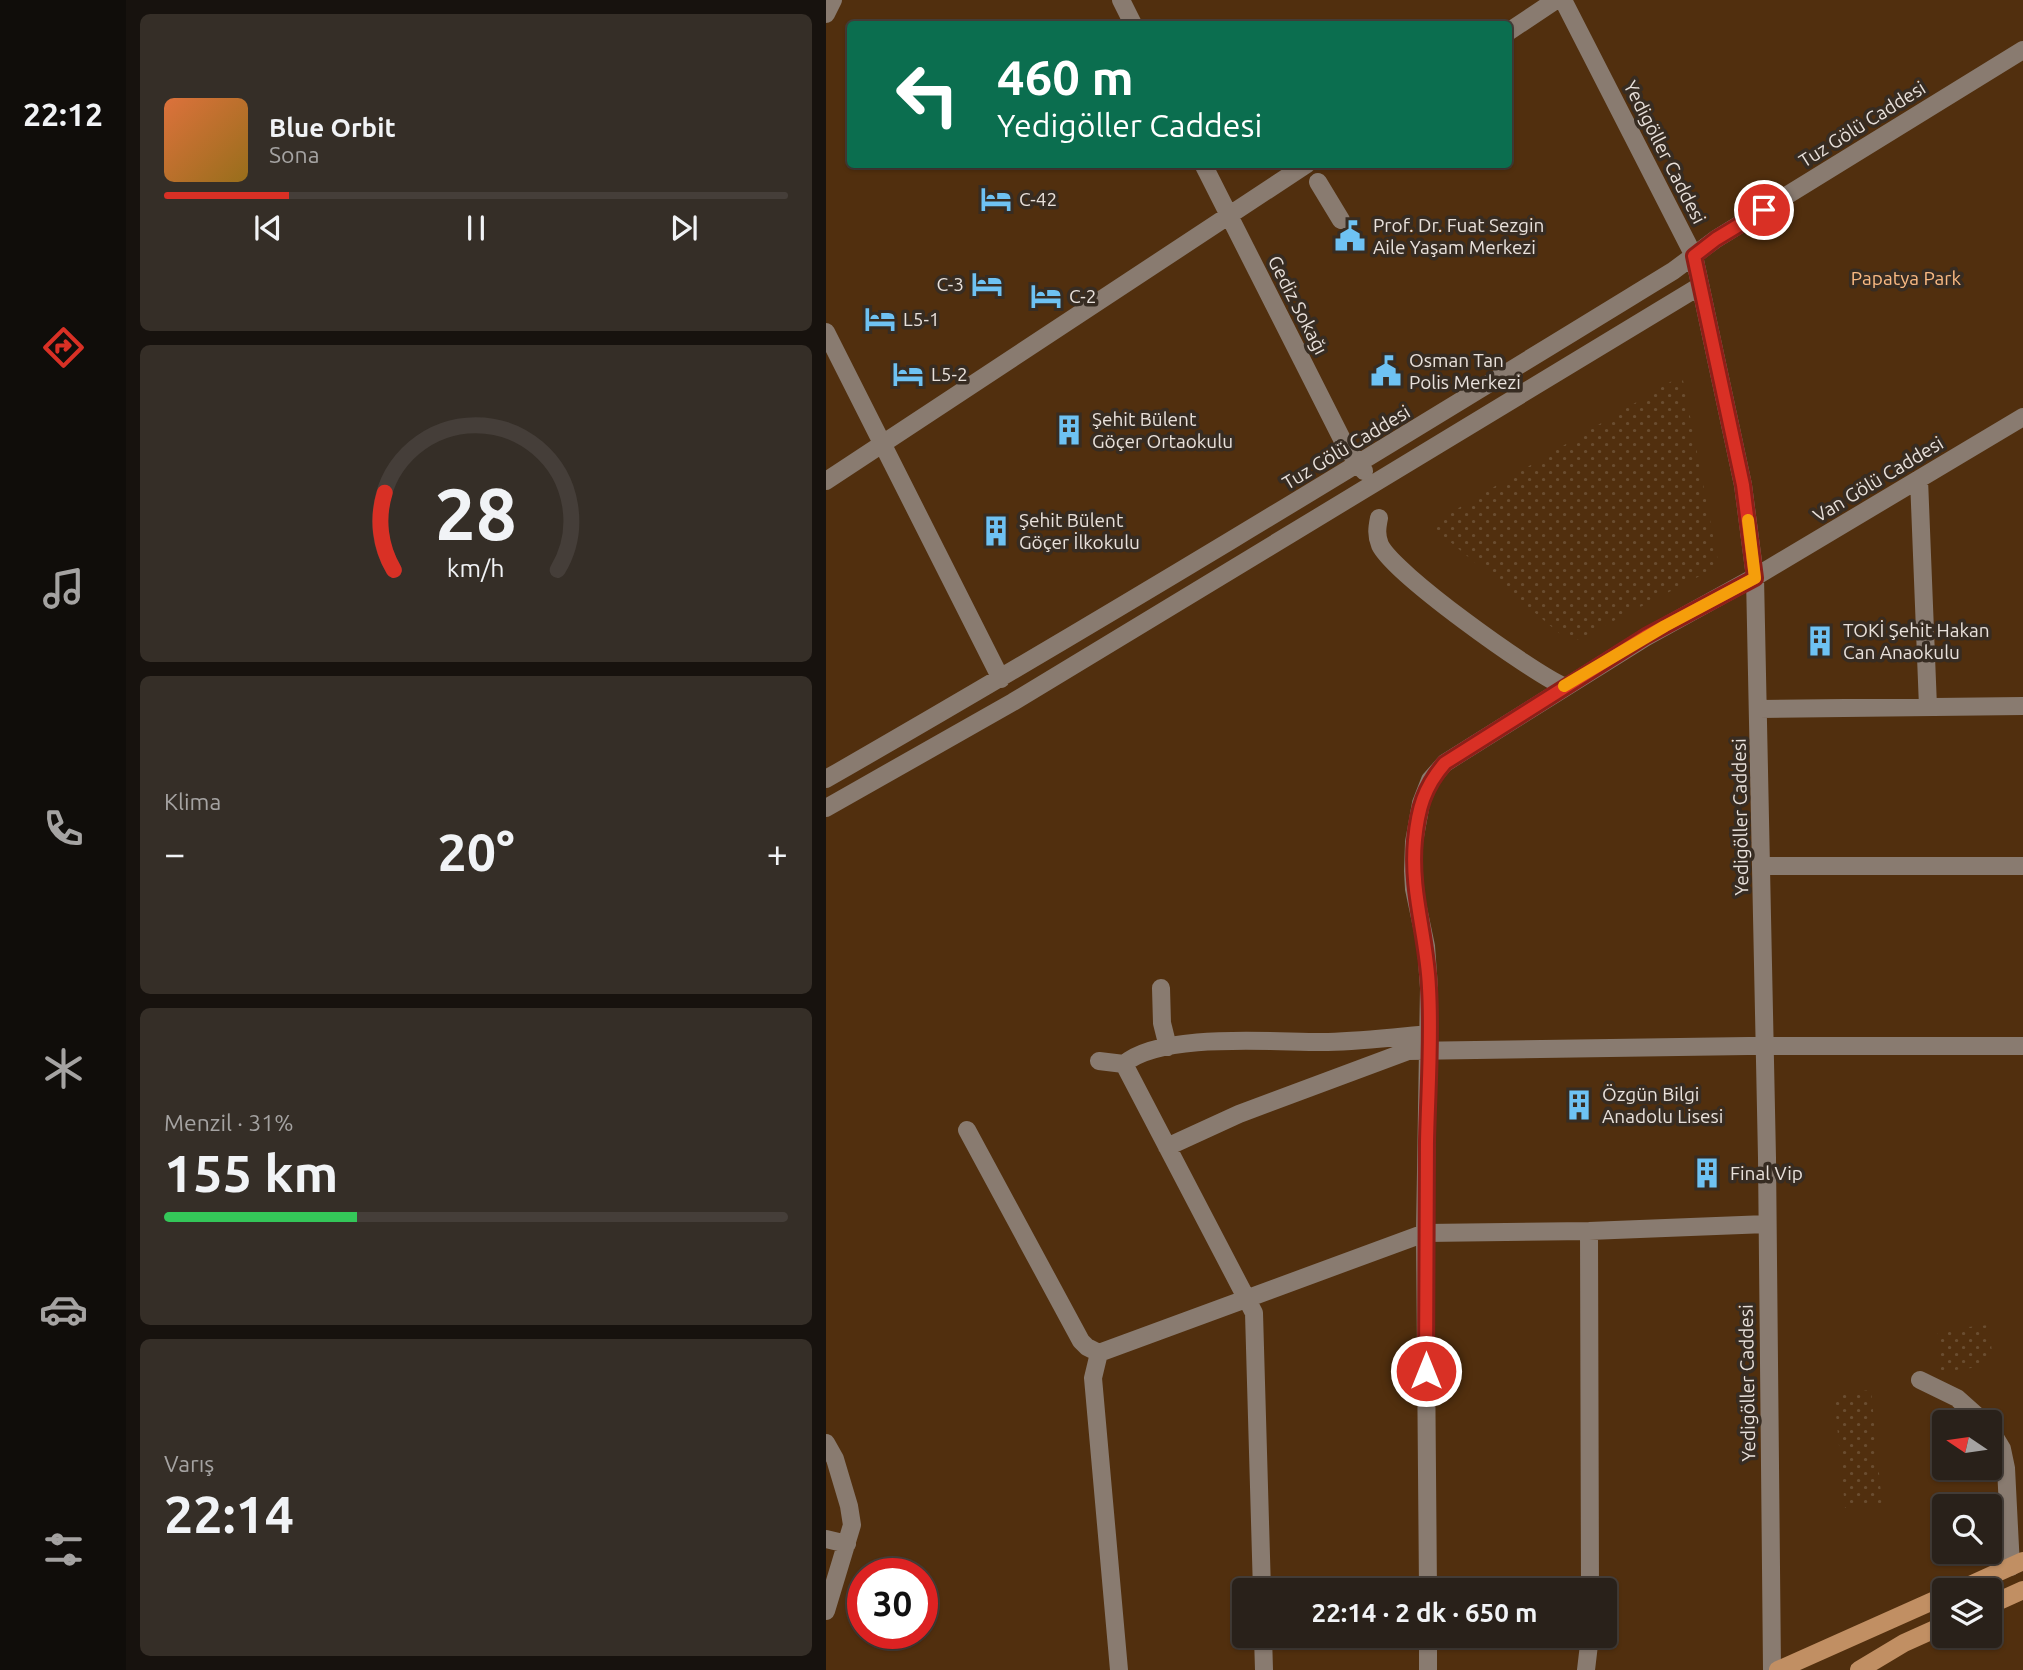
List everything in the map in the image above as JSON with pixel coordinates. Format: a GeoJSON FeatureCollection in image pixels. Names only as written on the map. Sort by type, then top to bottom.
{"type":"FeatureCollection","features":[{"type":"Feature","properties":{"kind":"main road"},"geometry":{"type":"LineString","coordinates":[[1986,1578],[2017,1564]]}},
{"type":"Feature","properties":{"kind":"main road"},"geometry":{"type":"LineString","coordinates":[[2002,1600],[2023,1590]]}},
{"type":"Feature","properties":{"kind":"main road"},"geometry":{"type":"LineString","coordinates":[[1778,1670],[1932,1601]]}},
{"type":"Feature","properties":{"kind":"main road"},"geometry":{"type":"LineString","coordinates":[[1859,1670],[1904,1643],[1932,1630]]}},
{"type":"Feature","properties":{"kind":"street"},"geometry":{"type":"LineString","coordinates":[[826,14],[833,0]]}},
{"type":"Feature","properties":{"kind":"street"},"geometry":{"type":"LineString","coordinates":[[1121,0],[1132,21]]}},
{"type":"Feature","properties":{"kind":"street"},"geometry":{"type":"LineString","coordinates":[[1512,29],[1556,0]]}},
{"type":"Feature","properties":{"kind":"street","name":"Yedigöller Caddesi"},"geometry":{"type":"LineString","coordinates":[[1563,0],[1694,256],[1743,485],[1755,578],[1765,1046],[1772,1670]]}},
{"type":"Feature","properties":{"kind":"street","name":"Tuz Gölü Caddesi"},"geometry":{"type":"LineString","coordinates":[[826,779],[1001,679],[1359,464],[2023,50]]}},
{"type":"Feature","properties":{"kind":"street","name":"Gediz Sokağı"},"geometry":{"type":"LineString","coordinates":[[1205,168],[1346,447],[1374,483]]}},
{"type":"Feature","properties":{"kind":"street"},"geometry":{"type":"LineString","coordinates":[[826,481],[1301,168]]}},
{"type":"Feature","properties":{"kind":"street"},"geometry":{"type":"LineString","coordinates":[[1318,182],[1342,220]]}},
{"type":"Feature","properties":{"kind":"street"},"geometry":{"type":"LineString","coordinates":[[826,808],[1013,702],[1700,286]]}},
{"type":"Feature","properties":{"kind":"street"},"geometry":{"type":"LineString","coordinates":[[826,332],[1001,679]]}},
{"type":"Feature","properties":{"kind":"street","name":"Van Gölü Caddesi"},"geometry":{"type":"LineString","coordinates":[[1428,1578],[1425,1233],[1429,988],[1426,946],[1413,871],[1417,819],[1430,780],[1445,763],[1563,687],[1658,630],[1755,578],[2023,417]]}},
{"type":"Feature","properties":{"kind":"street"},"geometry":{"type":"LineString","coordinates":[[1919,479],[1928,707]]}},
{"type":"Feature","properties":{"kind":"street"},"geometry":{"type":"LineString","coordinates":[[1379,518],[1377,532],[1381,546],[1412,579],[1527,664],[1563,687]]}},
{"type":"Feature","properties":{"kind":"street"},"geometry":{"type":"LineString","coordinates":[[1759,709],[2023,706]]}},
{"type":"Feature","properties":{"kind":"street"},"geometry":{"type":"LineString","coordinates":[[1762,866],[2023,866]]}},
{"type":"Feature","properties":{"kind":"street"},"geometry":{"type":"LineString","coordinates":[[1161,988],[1162,1023],[1168,1047]]}},
{"type":"Feature","properties":{"kind":"street"},"geometry":{"type":"LineString","coordinates":[[1099,1061],[1124,1064],[1142,1054],[1195,1042],[2023,1046]]}},
{"type":"Feature","properties":{"kind":"street"},"geometry":{"type":"LineString","coordinates":[[1167,1147],[1236,1116],[1429,1043]]}},
{"type":"Feature","properties":{"kind":"street"},"geometry":{"type":"LineString","coordinates":[[1124,1064],[1254,1313],[1262,1578]]}},
{"type":"Feature","properties":{"kind":"street"},"geometry":{"type":"LineString","coordinates":[[967,1130],[1081,1341],[1099,1353]]}},
{"type":"Feature","properties":{"kind":"street"},"geometry":{"type":"LineString","coordinates":[[1099,1353],[1425,1233],[1589,1231],[1767,1224]]}},
{"type":"Feature","properties":{"kind":"street"},"geometry":{"type":"LineString","coordinates":[[1589,1231],[1590,1578]]}},
{"type":"Feature","properties":{"kind":"street"},"geometry":{"type":"LineString","coordinates":[[1099,1353],[1093,1378],[1119,1670]]}},
{"type":"Feature","properties":{"kind":"street"},"geometry":{"type":"LineString","coordinates":[[1920,1380],[1957,1398],[1970,1410]]}},
{"type":"Feature","properties":{"kind":"street"},"geometry":{"type":"LineString","coordinates":[[826,1443],[835,1460],[852,1525],[826,1611]]}},
{"type":"Feature","properties":{"kind":"street"},"geometry":{"type":"LineString","coordinates":[[2002,1449],[2007,1468],[2017,1564]]}},
{"type":"Feature","properties":{"kind":"street"},"geometry":{"type":"LineString","coordinates":[[826,1538],[847,1544]]}},
{"type":"Feature","properties":{"kind":"street"},"geometry":{"type":"LineString","coordinates":[[1263,1648],[1264,1670]]}},
{"type":"Feature","properties":{"kind":"street"},"geometry":{"type":"LineString","coordinates":[[1428,1648],[1428,1670]]}},
{"type":"Feature","properties":{"kind":"street"},"geometry":{"type":"LineString","coordinates":[[1586,1670],[1589,1648]]}},
{"type":"Feature","properties":{"kind":"green space","name":"Papatya Park"},"geometry":{"type":"Polygon","coordinates":[[[826,0],[2023,0],[2023,1670],[826,1670],[826,0]]]}},
{"type":"Feature","properties":{"kind":"green space"},"geometry":{"type":"Polygon","coordinates":[[[1682,375],[1719,566],[1571,643],[1430,525],[1682,375]]]}},
{"type":"Feature","properties":{"kind":"green space"},"geometry":{"type":"Polygon","coordinates":[[[1989,1325],[1992,1353],[1979,1367],[1940,1372],[1937,1330],[1989,1325]]]}},
{"type":"Feature","properties":{"kind":"green space"},"geometry":{"type":"Polygon","coordinates":[[[1871,1390],[1882,1504],[1845,1508],[1834,1394],[1871,1390]]]}},
{"type":"Feature","properties":{"kind":"slow traffic"},"geometry":{"type":"LineString","coordinates":[[1564,686],[1665,626],[1755,578],[1748,520]]}},
{"type":"Feature","properties":{"kind":"place","name":"C-42"},"geometry":{"type":"Point","coordinates":[996,199]}},
{"type":"Feature","properties":{"kind":"place","name":"Prof. Dr. Fuat Sezgin Aile Yaşam Merkezi"},"geometry":{"type":"Point","coordinates":[1350,236]}},
{"type":"Feature","properties":{"kind":"place","name":"C-3"},"geometry":{"type":"Point","coordinates":[987,284]}},
{"type":"Feature","properties":{"kind":"place","name":"C-2"},"geometry":{"type":"Point","coordinates":[1046,296]}},
{"type":"Feature","properties":{"kind":"place","name":"L5-1"},"geometry":{"type":"Point","coordinates":[880,319]}},
{"type":"Feature","properties":{"kind":"place","name":"Osman Tan Polis Merkezi"},"geometry":{"type":"Point","coordinates":[1386,371]}},
{"type":"Feature","properties":{"kind":"place","name":"L5-2"},"geometry":{"type":"Point","coordinates":[908,374]}},
{"type":"Feature","properties":{"kind":"place","name":"Şehit Bülent Göçer Ortaokulu"},"geometry":{"type":"Point","coordinates":[1069,430]}},
{"type":"Feature","properties":{"kind":"place","name":"Şehit Bülent Göçer İlkokulu"},"geometry":{"type":"Point","coordinates":[996,531]}},
{"type":"Feature","properties":{"kind":"place","name":"TOKİ Şehit Hakan Can Anaokulu"},"geometry":{"type":"Point","coordinates":[1820,641]}},
{"type":"Feature","properties":{"kind":"place","name":"Özgün Bilgi Anadolu Lisesi"},"geometry":{"type":"Point","coordinates":[1579,1105]}},
{"type":"Feature","properties":{"kind":"place","name":"Final Vip"},"geometry":{"type":"Point","coordinates":[1707,1173]}},
{"type":"Feature","properties":{"kind":"route"},"geometry":{"type":"LineString","coordinates":[[1426,1371],[1429,988],[1426,946],[1413,871],[1414,842],[1421,803],[1430,780],[1445,763],[1646,636],[1755,578],[1743,485],[1694,256],[1716,239],[1764,210]]}}]}
